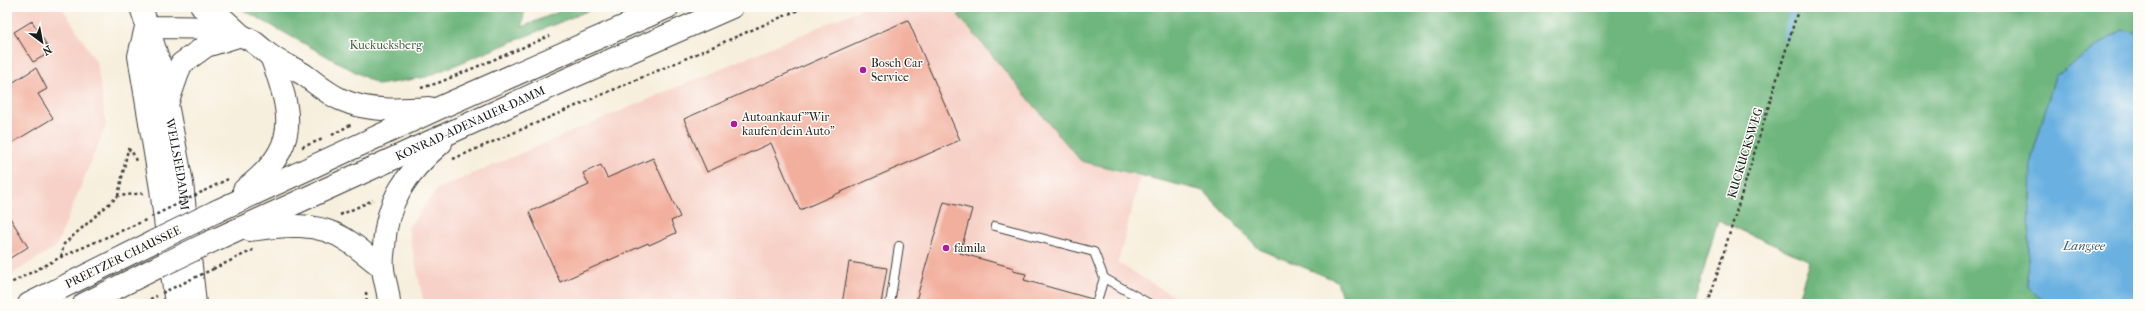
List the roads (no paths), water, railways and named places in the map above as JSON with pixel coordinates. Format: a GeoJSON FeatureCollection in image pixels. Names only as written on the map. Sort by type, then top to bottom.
{"type":"FeatureCollection","features":[{"type":"Feature","properties":{"kind":"main road"},"geometry":{"type":"LineString","coordinates":[[202,7],[218,14],[242,35],[262,47],[271,56],[306,76],[332,95],[354,104],[368,107],[400,110],[439,108]]}},
{"type":"Feature","properties":{"kind":"main road"},"geometry":{"type":"LineString","coordinates":[[217,211],[439,108],[668,7]]}},
{"type":"Feature","properties":{"kind":"main road","name":"KONRAD-ADENAUER-DAMM"},"geometry":{"type":"LineString","coordinates":[[219,238],[457,129],[732,7]]}},
{"type":"Feature","properties":{"kind":"main road"},"geometry":{"type":"LineString","coordinates":[[143,17],[185,26],[224,30],[242,35]]}},
{"type":"Feature","properties":{"kind":"main road","name":"WELLSEEDAMM"},"geometry":{"type":"LineString","coordinates":[[143,17],[159,62],[182,183],[195,304]]}},
{"type":"Feature","properties":{"kind":"main road","name":"WELLSEEDAMM"},"geometry":{"type":"LineString","coordinates":[[143,17],[139,56],[162,197],[169,299]]}},
{"type":"Feature","properties":{"kind":"main road"},"geometry":{"type":"LineString","coordinates":[[167,104],[181,64],[206,46],[242,35]]}},
{"type":"Feature","properties":{"kind":"main road"},"geometry":{"type":"LineString","coordinates":[[217,211],[267,171],[281,149],[288,126],[286,99],[271,56]]}},
{"type":"Feature","properties":{"kind":"main road"},"geometry":{"type":"LineString","coordinates":[[389,304],[389,292],[382,267],[385,231],[398,192],[412,170],[422,159],[457,129]]}},
{"type":"Feature","properties":{"kind":"main road","name":"PREETZER CHAUSSEE"},"geometry":{"type":"LineString","coordinates":[[29,304],[217,211]]}},
{"type":"Feature","properties":{"kind":"main road"},"geometry":{"type":"LineString","coordinates":[[219,238],[298,224],[323,229],[348,240],[382,267]]}},
{"type":"Feature","properties":{"kind":"main road","name":"PREETZER CHAUSSEE"},"geometry":{"type":"LineString","coordinates":[[84,304],[219,238]]}},
{"type":"Feature","properties":{"kind":"lane"},"geometry":{"type":"LineString","coordinates":[[996,226],[1094,252],[1104,278],[1096,304]]}},
{"type":"Feature","properties":{"kind":"lane"},"geometry":{"type":"LineString","coordinates":[[890,304],[899,246]]}},
{"type":"Feature","properties":{"kind":"lane"},"geometry":{"type":"LineString","coordinates":[[1104,278],[1150,304]]}},
{"type":"Feature","properties":{"kind":"water","name":"Langsee"},"geometry":{"type":"Polygon","coordinates":[[[2121,30],[2138,33],[2138,304],[2048,304],[2028,288],[2031,161],[2055,76],[2121,30]]]}},
{"type":"Feature","properties":{"kind":"waterway"},"geometry":{"type":"LineString","coordinates":[[1785,38],[1793,7]]}},
{"type":"Feature","properties":{"kind":"place","name":"Bosch Car Service"},"geometry":{"type":"Point","coordinates":[863,70]}},
{"type":"Feature","properties":{"kind":"place","name":"Autoankauf \"Wir kaufen dein Auto\""},"geometry":{"type":"Point","coordinates":[734,124]}},
{"type":"Feature","properties":{"kind":"place","name":"famila"},"geometry":{"type":"Point","coordinates":[946,248]}},
{"type":"Feature","properties":{"kind":"park label","name":"Kuckucksberg"},"geometry":{"type":"Point","coordinates":[386,45]}}]}
